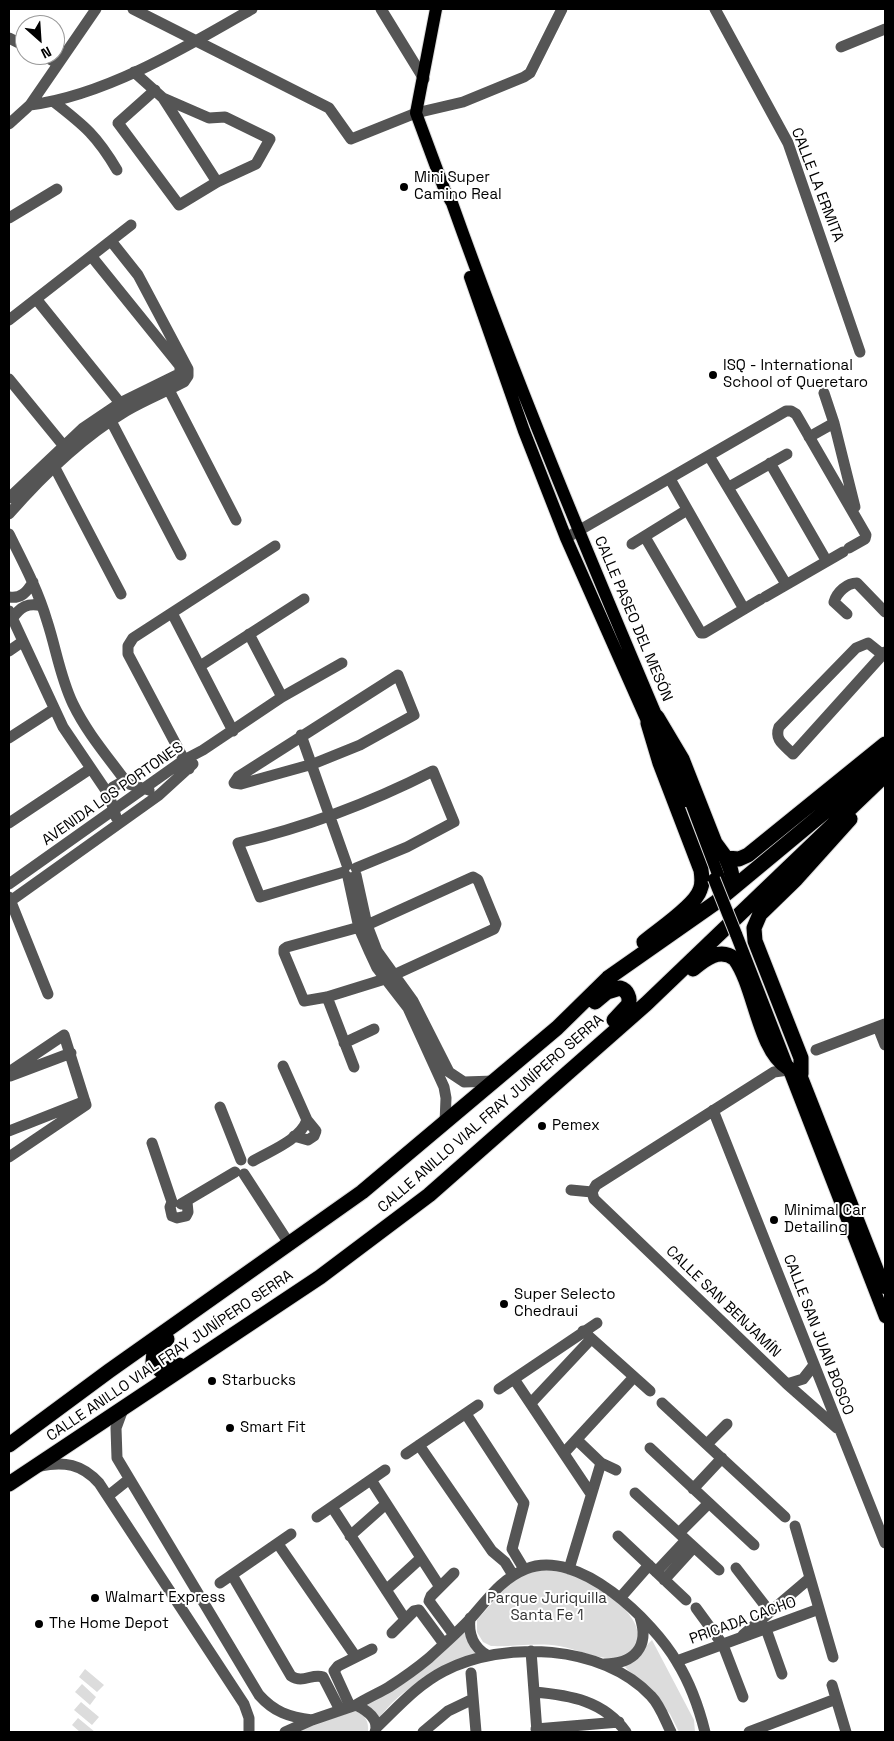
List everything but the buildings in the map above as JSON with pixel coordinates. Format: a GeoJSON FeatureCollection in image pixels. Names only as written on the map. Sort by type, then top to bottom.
{"type":"FeatureCollection","features":[{"type":"Feature","properties":{"kind":"highway"},"geometry":{"type":"LineString","coordinates":[[653,720],[682,759],[715,843],[726,858],[732,875],[729,886],[714,891],[709,889],[712,879]]}},
{"type":"Feature","properties":{"kind":"highway"},"geometry":{"type":"LineString","coordinates":[[653,720],[660,763],[701,870],[712,879]]}},
{"type":"Feature","properties":{"kind":"highway"},"geometry":{"type":"LineString","coordinates":[[726,858],[739,859],[748,855],[885,744]]}},
{"type":"Feature","properties":{"kind":"highway","name":"CALLE ANILLO VIAL FRAY JUNÍPERO SERRA"},"geometry":{"type":"LineString","coordinates":[[9,1445],[109,1371],[290,1245],[362,1192],[557,1028],[608,978],[715,903],[768,857],[885,762]]}},
{"type":"Feature","properties":{"kind":"highway","name":"CALLE ANILLO VIAL FRAY JUNÍPERO SERRA"},"geometry":{"type":"LineString","coordinates":[[9,1484],[320,1277],[428,1195],[646,1004],[885,775]]}},
{"type":"Feature","properties":{"kind":"highway"},"geometry":{"type":"LineString","coordinates":[[646,1004],[706,959],[719,954],[728,955],[735,960],[741,971],[772,1050],[781,1064],[791,1066],[801,1058],[755,940],[755,922],[885,779]]}},
{"type":"Feature","properties":{"kind":"highway"},"geometry":{"type":"LineString","coordinates":[[768,857],[825,792]]}},
{"type":"Feature","properties":{"kind":"highway"},"geometry":{"type":"LineString","coordinates":[[608,978],[623,960],[693,900],[712,879]]}},
{"type":"Feature","properties":{"kind":"highway"},"geometry":{"type":"LineString","coordinates":[[547,1090],[551,1075],[627,1008],[629,1002],[628,994],[620,988],[607,992],[573,1019],[557,1028]]}},
{"type":"Feature","properties":{"kind":"highway"},"geometry":{"type":"LineString","coordinates":[[220,1294],[210,1308],[158,1348],[152,1357],[154,1364],[161,1371],[170,1369],[212,1342],[243,1327]]}},
{"type":"Feature","properties":{"kind":"main road"},"geometry":{"type":"LineString","coordinates":[[416,113],[436,9]]}},
{"type":"Feature","properties":{"kind":"main road","name":"CALLE PASEO DEL MESÓN"},"geometry":{"type":"LineString","coordinates":[[416,113],[445,191],[452,203],[490,324],[566,538],[653,720]]}},
{"type":"Feature","properties":{"kind":"main road","name":"CALLE PASEO DEL MESÓN"},"geometry":{"type":"LineString","coordinates":[[490,324],[578,531],[653,720]]}},
{"type":"Feature","properties":{"kind":"main road"},"geometry":{"type":"LineString","coordinates":[[712,879],[738,933],[791,1066],[885,1288]]}},
{"type":"Feature","properties":{"kind":"main road"},"geometry":{"type":"LineString","coordinates":[[791,1066],[885,1318]]}},
{"type":"Feature","properties":{"kind":"street"},"geometry":{"type":"LineString","coordinates":[[65,52],[96,9]]}},
{"type":"Feature","properties":{"kind":"street"},"geometry":{"type":"LineString","coordinates":[[133,9],[329,108],[351,139],[416,113],[463,102],[524,78],[533,67],[562,9]]}},
{"type":"Feature","properties":{"kind":"street"},"geometry":{"type":"LineString","coordinates":[[30,105],[54,102],[134,72],[197,41],[252,9]]}},
{"type":"Feature","properties":{"kind":"street"},"geometry":{"type":"LineString","coordinates":[[381,9],[424,79]]}},
{"type":"Feature","properties":{"kind":"street","name":"CALLE LA ERMITA"},"geometry":{"type":"LineString","coordinates":[[715,9],[788,143],[860,352]]}},
{"type":"Feature","properties":{"kind":"street"},"geometry":{"type":"LineString","coordinates":[[841,47],[885,29]]}},
{"type":"Feature","properties":{"kind":"street"},"geometry":{"type":"LineString","coordinates":[[9,124],[30,105],[56,65]]}},
{"type":"Feature","properties":{"kind":"street"},"geometry":{"type":"LineString","coordinates":[[134,72],[159,94],[217,182]]}},
{"type":"Feature","properties":{"kind":"street"},"geometry":{"type":"LineString","coordinates":[[159,94],[209,118],[225,117],[270,139],[256,164],[217,182],[179,205],[118,123],[159,94]]}},
{"type":"Feature","properties":{"kind":"street"},"geometry":{"type":"LineString","coordinates":[[54,102],[89,129],[102,144],[117,170]]}},
{"type":"Feature","properties":{"kind":"street"},"geometry":{"type":"LineString","coordinates":[[9,218],[57,189]]}},
{"type":"Feature","properties":{"kind":"street"},"geometry":{"type":"LineString","coordinates":[[9,320],[131,226]]}},
{"type":"Feature","properties":{"kind":"street"},"geometry":{"type":"LineString","coordinates":[[9,514],[86,432],[120,403],[184,375],[188,369],[138,275],[111,241]]}},
{"type":"Feature","properties":{"kind":"street"},"geometry":{"type":"LineString","coordinates":[[10,494],[63,444],[184,382],[184,375],[180,366],[92,257]]}},
{"type":"Feature","properties":{"kind":"street"},"geometry":{"type":"LineString","coordinates":[[37,300],[120,403]]}},
{"type":"Feature","properties":{"kind":"street"},"geometry":{"type":"LineString","coordinates":[[9,379],[63,444]]}},
{"type":"Feature","properties":{"kind":"street"},"geometry":{"type":"LineString","coordinates":[[169,390],[236,520]]}},
{"type":"Feature","properties":{"kind":"street"},"geometry":{"type":"LineString","coordinates":[[824,394],[834,423],[858,521]]}},
{"type":"Feature","properties":{"kind":"street"},"geometry":{"type":"LineString","coordinates":[[566,538],[786,411],[796,414],[867,538],[701,633],[645,536]]}},
{"type":"Feature","properties":{"kind":"street"},"geometry":{"type":"LineString","coordinates":[[111,421],[181,555]]}},
{"type":"Feature","properties":{"kind":"street"},"geometry":{"type":"LineString","coordinates":[[809,437],[834,423]]}},
{"type":"Feature","properties":{"kind":"street"},"geometry":{"type":"LineString","coordinates":[[729,487],[786,454]]}},
{"type":"Feature","properties":{"kind":"street"},"geometry":{"type":"LineString","coordinates":[[709,456],[786,584]]}},
{"type":"Feature","properties":{"kind":"street"},"geometry":{"type":"LineString","coordinates":[[770,464],[826,560]]}},
{"type":"Feature","properties":{"kind":"street"},"geometry":{"type":"LineString","coordinates":[[54,466],[121,594]]}},
{"type":"Feature","properties":{"kind":"street"},"geometry":{"type":"LineString","coordinates":[[670,479],[744,609]]}},
{"type":"Feature","properties":{"kind":"street"},"geometry":{"type":"LineString","coordinates":[[632,544],[687,510]]}},
{"type":"Feature","properties":{"kind":"street"},"geometry":{"type":"LineString","coordinates":[[9,534],[42,606],[63,677],[81,718],[126,783]]}},
{"type":"Feature","properties":{"kind":"street"},"geometry":{"type":"LineString","coordinates":[[187,765],[128,654],[128,646],[133,638],[275,546]]}},
{"type":"Feature","properties":{"kind":"street"},"geometry":{"type":"LineString","coordinates":[[9,597],[20,597],[27,592],[32,582]]}},
{"type":"Feature","properties":{"kind":"street"},"geometry":{"type":"LineString","coordinates":[[847,614],[834,602],[846,587],[852,583],[858,583],[885,612]]}},
{"type":"Feature","properties":{"kind":"street"},"geometry":{"type":"LineString","coordinates":[[200,666],[304,599]]}},
{"type":"Feature","properties":{"kind":"street"},"geometry":{"type":"LineString","coordinates":[[42,606],[33,604],[24,606],[10,615],[63,726],[109,795],[120,823]]}},
{"type":"Feature","properties":{"kind":"street"},"geometry":{"type":"LineString","coordinates":[[172,613],[233,731]]}},
{"type":"Feature","properties":{"kind":"street"},"geometry":{"type":"LineString","coordinates":[[249,634],[282,697]]}},
{"type":"Feature","properties":{"kind":"street"},"geometry":{"type":"LineString","coordinates":[[9,651],[22,642]]}},
{"type":"Feature","properties":{"kind":"street"},"geometry":{"type":"LineString","coordinates":[[868,643],[884,653],[793,754],[778,740],[777,734],[780,727],[856,648],[868,643]]}},
{"type":"Feature","properties":{"kind":"street","name":"AVENIDA LOS PORTONES"},"geometry":{"type":"LineString","coordinates":[[10,900],[159,796],[187,765],[204,750],[282,697],[342,663]]}},
{"type":"Feature","properties":{"kind":"street"},"geometry":{"type":"LineString","coordinates":[[398,675],[414,715],[360,745],[313,764],[241,784],[234,783],[238,777],[301,735],[398,675]]}},
{"type":"Feature","properties":{"kind":"street"},"geometry":{"type":"LineString","coordinates":[[9,738],[54,708]]}},
{"type":"Feature","properties":{"kind":"street"},"geometry":{"type":"LineString","coordinates":[[63,726],[74,724],[81,718]]}},
{"type":"Feature","properties":{"kind":"street"},"geometry":{"type":"LineString","coordinates":[[72,741],[79,733],[88,730]]}},
{"type":"Feature","properties":{"kind":"street"},"geometry":{"type":"LineString","coordinates":[[301,735],[350,871],[363,926],[377,968],[390,977],[413,1001],[427,1038],[444,1087],[446,1098],[445,1123]]}},
{"type":"Feature","properties":{"kind":"street","name":"AVENIDA LOS PORTONES"},"geometry":{"type":"LineString","coordinates":[[9,884],[145,789],[187,765]]}},
{"type":"Feature","properties":{"kind":"street"},"geometry":{"type":"LineString","coordinates":[[9,823],[90,769]]}},
{"type":"Feature","properties":{"kind":"street"},"geometry":{"type":"LineString","coordinates":[[433,771],[454,822],[406,847],[350,871],[260,897],[238,843],[285,832],[330,818],[385,795],[433,771]]}},
{"type":"Feature","properties":{"kind":"street"},"geometry":{"type":"LineString","coordinates":[[109,795],[113,787],[126,783],[159,796]]}},
{"type":"Feature","properties":{"kind":"street"},"geometry":{"type":"LineString","coordinates":[[473,877],[478,880],[496,924],[494,929],[390,977],[327,997],[304,1001],[284,950],[363,926],[427,900],[473,877]]}},
{"type":"Feature","properties":{"kind":"street"},"geometry":{"type":"LineString","coordinates":[[10,900],[48,994]]}},
{"type":"Feature","properties":{"kind":"street"},"geometry":{"type":"LineString","coordinates":[[327,997],[354,1066]]}},
{"type":"Feature","properties":{"kind":"street"},"geometry":{"type":"LineString","coordinates":[[816,1050],[882,1025],[885,1045]]}},
{"type":"Feature","properties":{"kind":"street"},"geometry":{"type":"LineString","coordinates":[[344,1043],[374,1029]]}},
{"type":"Feature","properties":{"kind":"street"},"geometry":{"type":"LineString","coordinates":[[9,1072],[61,1035],[66,1037],[85,1101],[85,1107],[9,1157]]}},
{"type":"Feature","properties":{"kind":"street"},"geometry":{"type":"LineString","coordinates":[[427,1038],[449,1072],[456,1078],[469,1082],[494,1082]]}},
{"type":"Feature","properties":{"kind":"street"},"geometry":{"type":"LineString","coordinates":[[9,1077],[71,1053]]}},
{"type":"Feature","properties":{"kind":"street"},"geometry":{"type":"LineString","coordinates":[[152,1143],[172,1202],[170,1212],[177,1218],[186,1216],[188,1212],[187,1202],[246,1170],[302,1129],[307,1120],[283,1066]]}},
{"type":"Feature","properties":{"kind":"street"},"geometry":{"type":"LineString","coordinates":[[571,1190],[592,1192],[596,1184],[774,1072],[791,1066]]}},
{"type":"Feature","properties":{"kind":"street"},"geometry":{"type":"LineString","coordinates":[[444,1087],[456,1078]]}},
{"type":"Feature","properties":{"kind":"street"},"geometry":{"type":"LineString","coordinates":[[9,1130],[85,1101]]}},
{"type":"Feature","properties":{"kind":"street"},"geometry":{"type":"LineString","coordinates":[[220,1107],[260,1199],[290,1245]]}},
{"type":"Feature","properties":{"kind":"street","name":"CALLE SAN JUAN BOSCO"},"geometry":{"type":"LineString","coordinates":[[713,1110],[885,1544]]}},
{"type":"Feature","properties":{"kind":"street","name":"CALLE SAN BENJAMÍN"},"geometry":{"type":"LineString","coordinates":[[592,1192],[594,1199],[787,1384],[839,1429]]}},
{"type":"Feature","properties":{"kind":"street"},"geometry":{"type":"LineString","coordinates":[[531,1403],[597,1323]]}},
{"type":"Feature","properties":{"kind":"street"},"geometry":{"type":"LineString","coordinates":[[499,1389],[587,1335]]}},
{"type":"Feature","properties":{"kind":"street"},"geometry":{"type":"LineString","coordinates":[[587,1335],[650,1391]]}},
{"type":"Feature","properties":{"kind":"street"},"geometry":{"type":"LineString","coordinates":[[787,1384],[802,1379],[814,1365]]}},
{"type":"Feature","properties":{"kind":"street"},"geometry":{"type":"LineString","coordinates":[[514,1379],[591,1494]]}},
{"type":"Feature","properties":{"kind":"street"},"geometry":{"type":"LineString","coordinates":[[564,1453],[579,1442],[636,1379]]}},
{"type":"Feature","properties":{"kind":"street"},"geometry":{"type":"LineString","coordinates":[[662,1403],[785,1517]]}},
{"type":"Feature","properties":{"kind":"street"},"geometry":{"type":"LineString","coordinates":[[406,1454],[478,1405]]}},
{"type":"Feature","properties":{"kind":"street"},"geometry":{"type":"LineString","coordinates":[[123,1409],[116,1428],[115,1444],[116,1458],[128,1480],[259,1695],[268,1706],[281,1714],[312,1720]]}},
{"type":"Feature","properties":{"kind":"street"},"geometry":{"type":"LineString","coordinates":[[466,1414],[524,1503],[513,1544],[519,1572]]}},
{"type":"Feature","properties":{"kind":"street"},"geometry":{"type":"LineString","coordinates":[[707,1444],[727,1424]]}},
{"type":"Feature","properties":{"kind":"street"},"geometry":{"type":"LineString","coordinates":[[579,1442],[601,1463],[616,1470]]}},
{"type":"Feature","properties":{"kind":"street"},"geometry":{"type":"LineString","coordinates":[[419,1445],[492,1551],[519,1572]]}},
{"type":"Feature","properties":{"kind":"street"},"geometry":{"type":"LineString","coordinates":[[650,1448],[754,1545]]}},
{"type":"Feature","properties":{"kind":"street"},"geometry":{"type":"LineString","coordinates":[[694,1489],[722,1458]]}},
{"type":"Feature","properties":{"kind":"street"},"geometry":{"type":"LineString","coordinates":[[36,1467],[57,1463],[79,1467],[92,1476],[108,1496],[244,1704],[249,1718],[249,1732]]}},
{"type":"Feature","properties":{"kind":"street"},"geometry":{"type":"LineString","coordinates":[[569,1569],[601,1463]]}},
{"type":"Feature","properties":{"kind":"street"},"geometry":{"type":"LineString","coordinates":[[317,1517],[386,1470]]}},
{"type":"Feature","properties":{"kind":"street"},"geometry":{"type":"LineString","coordinates":[[108,1496],[128,1480]]}},
{"type":"Feature","properties":{"kind":"street"},"geometry":{"type":"LineString","coordinates":[[371,1480],[440,1587]]}},
{"type":"Feature","properties":{"kind":"street"},"geometry":{"type":"LineString","coordinates":[[635,1493],[719,1570]]}},
{"type":"Feature","properties":{"kind":"street"},"geometry":{"type":"LineString","coordinates":[[620,1598],[656,1572],[686,1540],[709,1503]]}},
{"type":"Feature","properties":{"kind":"street"},"geometry":{"type":"LineString","coordinates":[[350,1536],[386,1504]]}},
{"type":"Feature","properties":{"kind":"street"},"geometry":{"type":"LineString","coordinates":[[332,1507],[406,1619]]}},
{"type":"Feature","properties":{"kind":"street"},"geometry":{"type":"LineString","coordinates":[[794,1526],[833,1657]]}},
{"type":"Feature","properties":{"kind":"street"},"geometry":{"type":"LineString","coordinates":[[220,1583],[291,1534]]}},
{"type":"Feature","properties":{"kind":"street"},"geometry":{"type":"LineString","coordinates":[[618,1536],[686,1600]]}},
{"type":"Feature","properties":{"kind":"street"},"geometry":{"type":"LineString","coordinates":[[278,1544],[356,1657]]}},
{"type":"Feature","properties":{"kind":"street"},"geometry":{"type":"LineString","coordinates":[[386,1590],[421,1558]]}},
{"type":"Feature","properties":{"kind":"street"},"geometry":{"type":"LineString","coordinates":[[285,1732],[349,1707],[404,1677],[454,1635],[503,1582],[519,1572],[551,1564],[569,1569],[620,1598],[639,1615],[677,1661],[697,1705],[705,1732]]}},
{"type":"Feature","properties":{"kind":"street"},"geometry":{"type":"LineString","coordinates":[[736,1568],[770,1612]]}},
{"type":"Feature","properties":{"kind":"street"},"geometry":{"type":"LineString","coordinates":[[454,1573],[431,1596],[429,1601],[454,1635]]}},
{"type":"Feature","properties":{"kind":"street"},"geometry":{"type":"LineString","coordinates":[[232,1576],[291,1676],[302,1680],[319,1675],[323,1677],[349,1707],[369,1713],[378,1730],[401,1702],[428,1681],[458,1665],[487,1655],[531,1651],[572,1656],[603,1664],[617,1664],[630,1659],[640,1650],[644,1640],[644,1628],[639,1615]]}},
{"type":"Feature","properties":{"kind":"street"},"geometry":{"type":"LineString","coordinates":[[738,1640],[810,1578]]}},
{"type":"Feature","properties":{"kind":"street"},"geometry":{"type":"LineString","coordinates":[[696,1608],[723,1645],[743,1697]]}},
{"type":"Feature","properties":{"kind":"street","name":"PRICADA CACHO"},"geometry":{"type":"LineString","coordinates":[[677,1661],[819,1609]]}},
{"type":"Feature","properties":{"kind":"street"},"geometry":{"type":"LineString","coordinates":[[392,1633],[414,1611],[420,1611],[444,1644]]}},
{"type":"Feature","properties":{"kind":"street"},"geometry":{"type":"LineString","coordinates":[[470,1618],[469,1626],[472,1640],[487,1655]]}},
{"type":"Feature","properties":{"kind":"street"},"geometry":{"type":"LineString","coordinates":[[766,1630],[782,1674]]}},
{"type":"Feature","properties":{"kind":"street"},"geometry":{"type":"LineString","coordinates":[[349,1707],[334,1671],[372,1649]]}},
{"type":"Feature","properties":{"kind":"street"},"geometry":{"type":"LineString","coordinates":[[531,1651],[537,1731],[619,1722]]}},
{"type":"Feature","properties":{"kind":"street"},"geometry":{"type":"LineString","coordinates":[[603,1664],[631,1680],[652,1696],[671,1732]]}},
{"type":"Feature","properties":{"kind":"street"},"geometry":{"type":"LineString","coordinates":[[471,1673],[476,1732]]}},
{"type":"Feature","properties":{"kind":"street"},"geometry":{"type":"LineString","coordinates":[[832,1685],[846,1732]]}},
{"type":"Feature","properties":{"kind":"street"},"geometry":{"type":"LineString","coordinates":[[534,1692],[560,1694],[598,1706],[619,1722],[626,1732]]}},
{"type":"Feature","properties":{"kind":"street"},"geometry":{"type":"LineString","coordinates":[[423,1732],[448,1711],[473,1699]]}},
{"type":"Feature","properties":{"kind":"street"},"geometry":{"type":"LineString","coordinates":[[749,1732],[836,1699]]}},
{"type":"Feature","properties":{"kind":"street"},"geometry":{"type":"LineString","coordinates":[[592,1725],[598,1706]]}},
{"type":"Feature","properties":{"kind":"green space","name":"Parque Juriquilla Santa Fe 1"},"geometry":{"type":"Polygon","coordinates":[[[536,1570],[562,1571],[572,1574],[612,1597],[624,1608],[637,1630],[637,1641],[633,1649],[626,1655],[610,1658],[551,1645],[491,1646],[483,1642],[477,1632],[477,1620],[512,1580],[536,1570]]]}},
{"type":"Feature","properties":{"kind":"green space"},"geometry":{"type":"Polygon","coordinates":[[[467,1631],[479,1653],[436,1672],[410,1688],[387,1708],[377,1721],[362,1704],[467,1631]]]}},
{"type":"Feature","properties":{"kind":"green space"},"geometry":{"type":"Polygon","coordinates":[[[652,1640],[694,1720],[695,1732],[679,1732],[670,1714],[625,1667],[652,1640]]]}},
{"type":"Feature","properties":{"kind":"green space"},"geometry":{"type":"Polygon","coordinates":[[[85,1669],[104,1685],[97,1692],[79,1677],[85,1669]]]}},
{"type":"Feature","properties":{"kind":"green space"},"geometry":{"type":"Polygon","coordinates":[[[82,1684],[96,1697],[90,1705],[75,1692],[82,1684]]]}},
{"type":"Feature","properties":{"kind":"green space"},"geometry":{"type":"Polygon","coordinates":[[[81,1702],[99,1717],[92,1725],[74,1710],[81,1702]]]}},
{"type":"Feature","properties":{"kind":"green space"},"geometry":{"type":"Polygon","coordinates":[[[354,1711],[366,1718],[368,1732],[291,1732],[354,1711]]]}},
{"type":"Feature","properties":{"kind":"green space"},"geometry":{"type":"Polygon","coordinates":[[[78,1718],[95,1732],[80,1732],[72,1725],[78,1718]]]}},
{"type":"Feature","properties":{"kind":"place","name":"Mini Super Camino Real"},"geometry":{"type":"Point","coordinates":[404,187]}},
{"type":"Feature","properties":{"kind":"place","name":"ISQ - International School of Queretaro"},"geometry":{"type":"Point","coordinates":[713,375]}},
{"type":"Feature","properties":{"kind":"place","name":"Pemex"},"geometry":{"type":"Point","coordinates":[542,1126]}},
{"type":"Feature","properties":{"kind":"place","name":"Minimal Car Detailing"},"geometry":{"type":"Point","coordinates":[774,1220]}},
{"type":"Feature","properties":{"kind":"place","name":"Super Selecto Chedraui"},"geometry":{"type":"Point","coordinates":[504,1304]}},
{"type":"Feature","properties":{"kind":"place","name":"Starbucks"},"geometry":{"type":"Point","coordinates":[212,1381]}},
{"type":"Feature","properties":{"kind":"place","name":"Smart Fit"},"geometry":{"type":"Point","coordinates":[230,1428]}},
{"type":"Feature","properties":{"kind":"place","name":"Walmart Express"},"geometry":{"type":"Point","coordinates":[95,1598]}},
{"type":"Feature","properties":{"kind":"place","name":"The Home Depot"},"geometry":{"type":"Point","coordinates":[39,1624]}}]}
